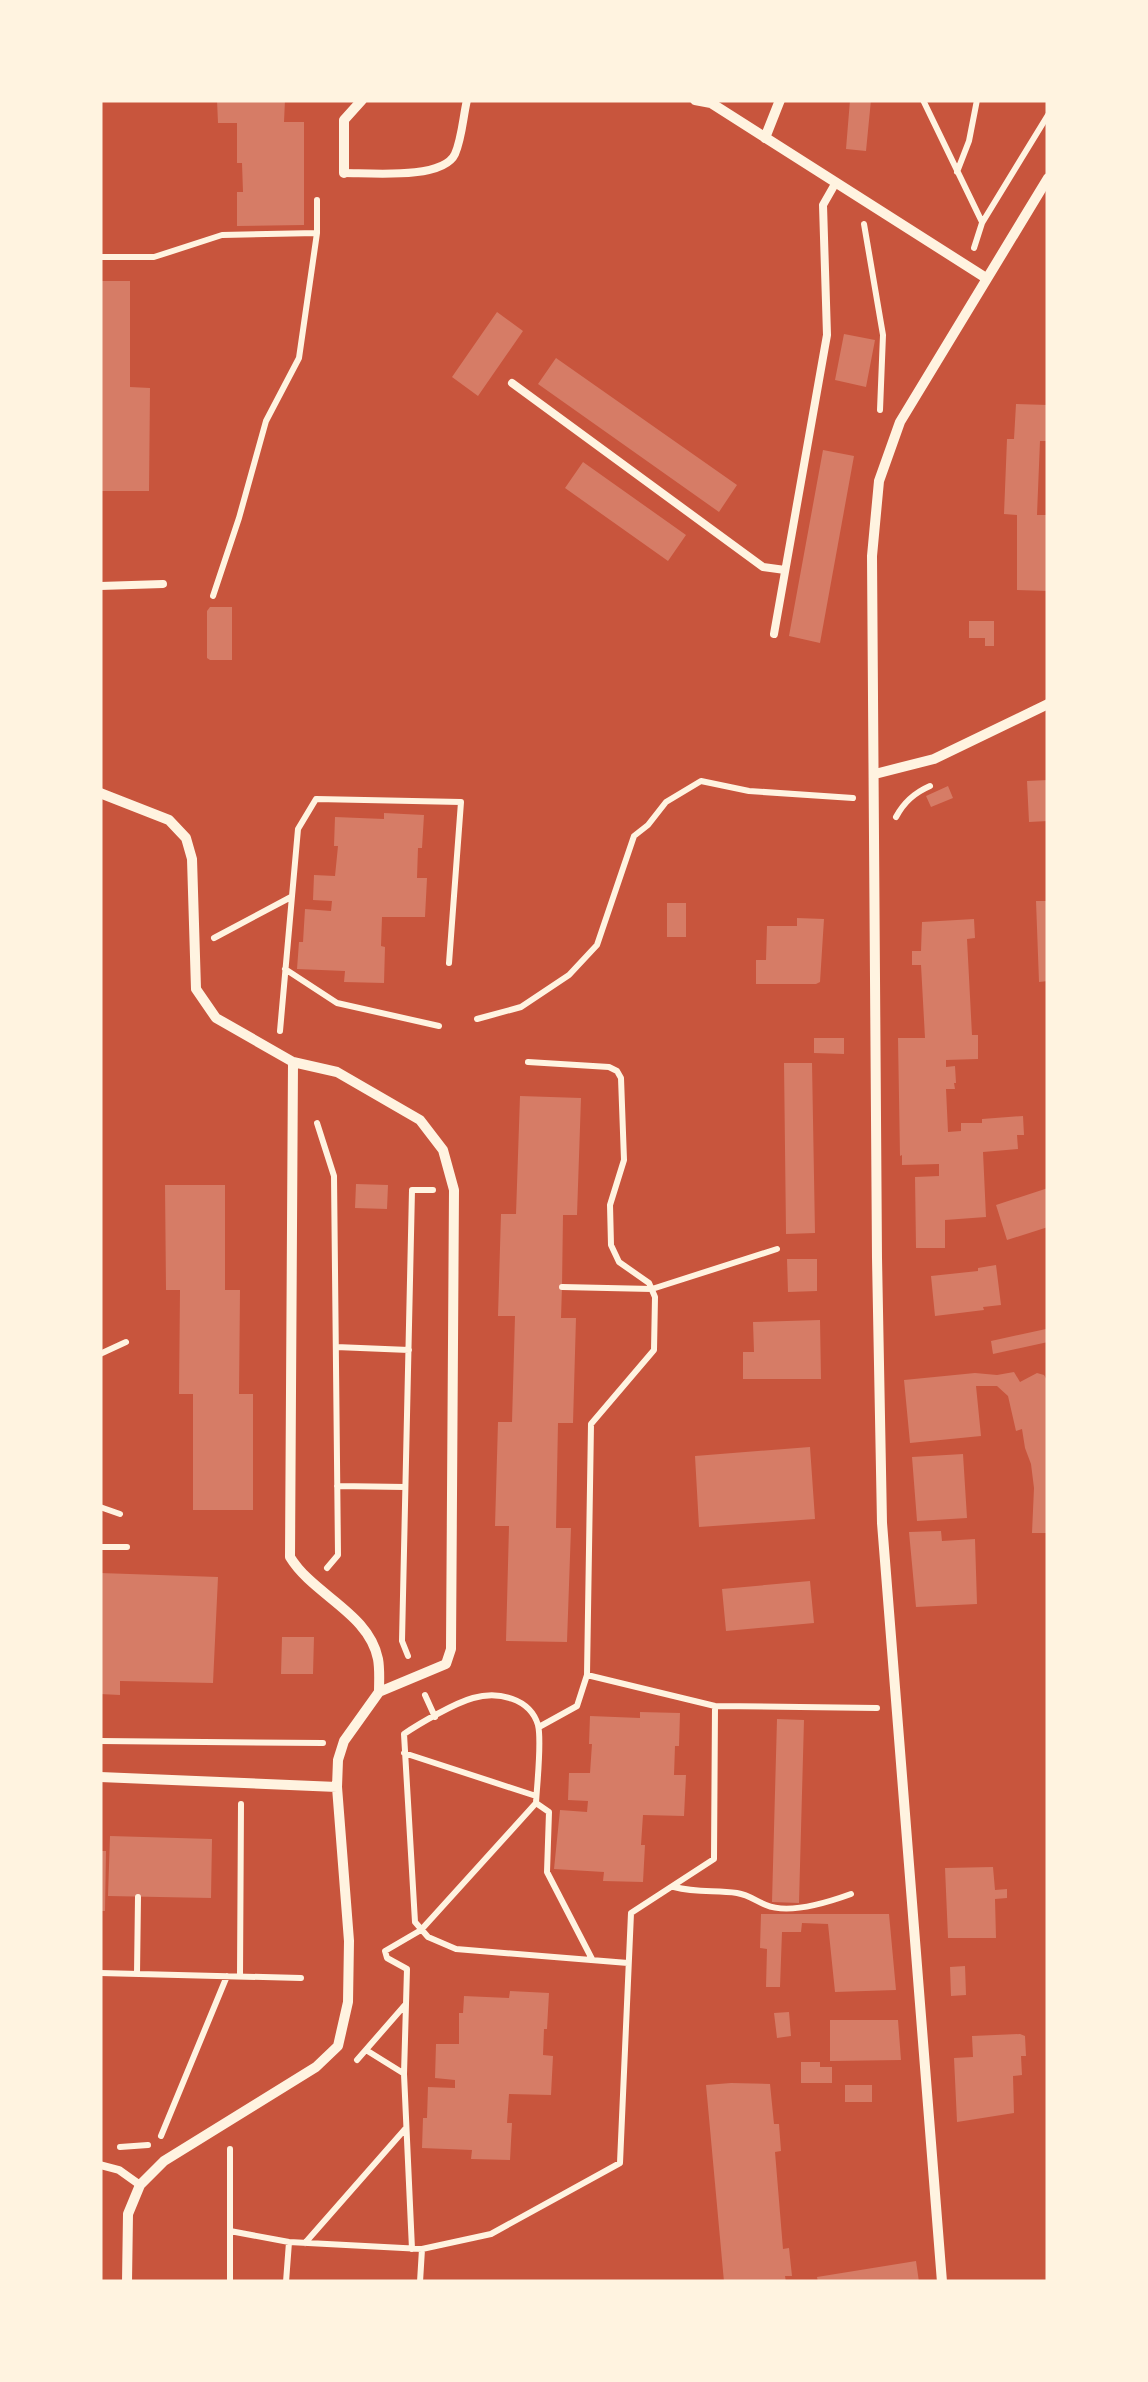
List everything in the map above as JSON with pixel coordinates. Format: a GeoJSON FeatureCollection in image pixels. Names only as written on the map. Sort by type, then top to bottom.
{"type":"FeatureCollection","features":[{"type":"Feature","properties":{"kind":"street"},"geometry":{"type":"LineString","coordinates":[[344,173],[344,120],[362,100]]}},
{"type":"Feature","properties":{"kind":"street"},"geometry":{"type":"LineString","coordinates":[[695,100],[710,103],[986,278]]}},
{"type":"Feature","properties":{"kind":"street"},"geometry":{"type":"LineString","coordinates":[[765,138],[780,100]]}},
{"type":"Feature","properties":{"kind":"street"},"geometry":{"type":"LineString","coordinates":[[942,2282],[882,1523],[872,556],[879,480],[900,422],[1048,178]]}},
{"type":"Feature","properties":{"kind":"street"},"geometry":{"type":"LineString","coordinates":[[875,774],[934,759],[1048,704]]}},
{"type":"Feature","properties":{"kind":"street"},"geometry":{"type":"LineString","coordinates":[[100,793],[169,820],[186,838],[192,858],[196,988],[216,1018],[293,1062],[337,1072],[420,1120],[442,1150],[454,1190],[451,1650],[446,1664],[380,1692],[344,1742],[338,1760],[348,1941],[348,2002],[338,2046],[316,2067],[164,2161],[140,2185],[128,2214],[127,2282]]}},
{"type":"Feature","properties":{"kind":"street"},"geometry":{"type":"LineString","coordinates":[[293,1062],[290,1557],[300,1573],[364,1629],[379,1661],[380,1692]]}},
{"type":"Feature","properties":{"kind":"street"},"geometry":{"type":"LineString","coordinates":[[100,1776],[337,1786]]}},
{"type":"Feature","properties":{"kind":"lane"},"geometry":{"type":"LineString","coordinates":[[344,173],[425,172],[444,166],[454,156],[467,100]]}},
{"type":"Feature","properties":{"kind":"lane"},"geometry":{"type":"LineString","coordinates":[[774,634],[828,335],[823,204],[835,184]]}},
{"type":"Feature","properties":{"kind":"lane"},"geometry":{"type":"LineString","coordinates":[[512,383],[763,567],[785,570]]}},
{"type":"Feature","properties":{"kind":"lane"},"geometry":{"type":"LineString","coordinates":[[100,586],[164,584]]}},
{"type":"Feature","properties":{"kind":"lane"},"geometry":{"type":"LineString","coordinates":[[100,2165],[119,2170],[140,2185]]}},
{"type":"Feature","properties":{"kind":"path"},"geometry":{"type":"LineString","coordinates":[[924,100],[982,223]]}},
{"type":"Feature","properties":{"kind":"path"},"geometry":{"type":"LineString","coordinates":[[957,173],[969,141],[977,100]]}},
{"type":"Feature","properties":{"kind":"path"},"geometry":{"type":"LineString","coordinates":[[968,267],[982,223],[1048,115]]}},
{"type":"Feature","properties":{"kind":"path"},"geometry":{"type":"LineString","coordinates":[[213,596],[266,422],[299,358],[317,233],[317,200]]}},
{"type":"Feature","properties":{"kind":"path"},"geometry":{"type":"LineString","coordinates":[[871,207],[863,220],[883,335],[880,416]]}},
{"type":"Feature","properties":{"kind":"path"},"geometry":{"type":"LineString","coordinates":[[100,257],[154,257],[222,235],[317,233]]}},
{"type":"Feature","properties":{"kind":"path"},"geometry":{"type":"LineString","coordinates":[[477,1019],[521,1007],[569,975],[588,955],[597,945],[634,836],[666,802],[701,781],[749,790],[853,798]]}},
{"type":"Feature","properties":{"kind":"path"},"geometry":{"type":"LineString","coordinates":[[891,826],[915,793],[932,785]]}},
{"type":"Feature","properties":{"kind":"path"},"geometry":{"type":"LineString","coordinates":[[278,1054],[298,828],[316,799],[460,802],[449,963]]}},
{"type":"Feature","properties":{"kind":"path"},"geometry":{"type":"LineString","coordinates":[[195,948],[292,896]]}},
{"type":"Feature","properties":{"kind":"path"},"geometry":{"type":"LineString","coordinates":[[285,969],[337,1003],[440,1026]]}},
{"type":"Feature","properties":{"kind":"path"},"geometry":{"type":"LineString","coordinates":[[528,1062],[609,1066],[621,1078],[624,1160],[610,1205],[611,1245],[618,1262],[650,1283],[655,1297],[654,1350],[591,1424],[587,1675],[577,1706],[539,1728]]}},
{"type":"Feature","properties":{"kind":"path"},"geometry":{"type":"LineString","coordinates":[[313,1584],[338,1555],[334,1176],[315,1114]]}},
{"type":"Feature","properties":{"kind":"path"},"geometry":{"type":"LineString","coordinates":[[434,1717],[402,1641],[412,1190],[454,1190]]}},
{"type":"Feature","properties":{"kind":"path"},"geometry":{"type":"LineString","coordinates":[[562,1287],[652,1288],[777,1249]]}},
{"type":"Feature","properties":{"kind":"path"},"geometry":{"type":"LineString","coordinates":[[100,1354],[126,1342]]}},
{"type":"Feature","properties":{"kind":"path"},"geometry":{"type":"LineString","coordinates":[[336,1347],[409,1350]]}},
{"type":"Feature","properties":{"kind":"path"},"geometry":{"type":"LineString","coordinates":[[337,1486],[405,1486]]}},
{"type":"Feature","properties":{"kind":"path"},"geometry":{"type":"LineString","coordinates":[[100,1507],[120,1514]]}},
{"type":"Feature","properties":{"kind":"path"},"geometry":{"type":"LineString","coordinates":[[100,1546],[127,1547]]}},
{"type":"Feature","properties":{"kind":"path"},"geometry":{"type":"LineString","coordinates":[[587,1675],[715,1706],[878,1708]]}},
{"type":"Feature","properties":{"kind":"path"},"geometry":{"type":"LineString","coordinates":[[412,2250],[404,2074],[407,1969],[387,1958],[385,1951],[422,1930],[536,1800],[539,1728],[532,1713],[518,1700],[495,1696],[473,1698],[404,1734],[415,1922],[422,1930],[428,1937],[456,1950],[628,1963]]}},
{"type":"Feature","properties":{"kind":"path"},"geometry":{"type":"LineString","coordinates":[[230,2231],[304,2244],[422,2250],[491,2234],[620,2163],[631,1913],[714,1859],[715,1706]]}},
{"type":"Feature","properties":{"kind":"path"},"geometry":{"type":"LineString","coordinates":[[100,1740],[344,1742]]}},
{"type":"Feature","properties":{"kind":"path"},"geometry":{"type":"LineString","coordinates":[[404,1752],[536,1800],[549,1812],[547,1872],[593,1960]]}},
{"type":"Feature","properties":{"kind":"path"},"geometry":{"type":"LineString","coordinates":[[240,1976],[243,1782]]}},
{"type":"Feature","properties":{"kind":"path"},"geometry":{"type":"LineString","coordinates":[[673,1886],[694,1892],[737,1893],[770,1907],[818,1907],[852,1894]]}},
{"type":"Feature","properties":{"kind":"path"},"geometry":{"type":"LineString","coordinates":[[137,1974],[138,1897]]}},
{"type":"Feature","properties":{"kind":"path"},"geometry":{"type":"LineString","coordinates":[[100,1973],[301,1978]]}},
{"type":"Feature","properties":{"kind":"path"},"geometry":{"type":"LineString","coordinates":[[118,2147],[158,2143],[227,1976]]}},
{"type":"Feature","properties":{"kind":"path"},"geometry":{"type":"LineString","coordinates":[[348,2070],[406,2004]]}},
{"type":"Feature","properties":{"kind":"path"},"geometry":{"type":"LineString","coordinates":[[366,2050],[404,2074]]}},
{"type":"Feature","properties":{"kind":"path"},"geometry":{"type":"LineString","coordinates":[[304,2244],[406,2128]]}},
{"type":"Feature","properties":{"kind":"path"},"geometry":{"type":"LineString","coordinates":[[214,2158],[230,2149],[230,2280]]}},
{"type":"Feature","properties":{"kind":"path"},"geometry":{"type":"LineString","coordinates":[[286,2282],[288,2242]]}},
{"type":"Feature","properties":{"kind":"path"},"geometry":{"type":"LineString","coordinates":[[420,2282],[422,2250]]}},
{"type":"Feature","properties":{"kind":"building"},"geometry":{"type":"Polygon","coordinates":[[[217,100],[285,100],[284,122],[304,122],[304,225],[237,226],[237,192],[243,192],[242,163],[237,163],[237,123],[218,123],[217,100]]]}},
{"type":"Feature","properties":{"kind":"building"},"geometry":{"type":"Polygon","coordinates":[[[850,100],[871,100],[866,151],[846,149],[850,100]]]}},
{"type":"Feature","properties":{"kind":"building"},"geometry":{"type":"Polygon","coordinates":[[[100,281],[130,281],[130,387],[150,388],[149,491],[100,491],[100,281]]]}},
{"type":"Feature","properties":{"kind":"building"},"geometry":{"type":"Polygon","coordinates":[[[497,312],[523,331],[478,396],[452,377],[497,312]]]}},
{"type":"Feature","properties":{"kind":"building"},"geometry":{"type":"Polygon","coordinates":[[[844,334],[875,340],[866,387],[835,380],[844,334]]]}},
{"type":"Feature","properties":{"kind":"building"},"geometry":{"type":"Polygon","coordinates":[[[556,358],[737,485],[719,512],[538,384],[556,358]]]}},
{"type":"Feature","properties":{"kind":"building"},"geometry":{"type":"Polygon","coordinates":[[[1016,404],[1048,405],[1048,441],[1040,441],[1037,515],[1048,515],[1048,591],[1017,590],[1017,515],[1004,514],[1007,439],[1014,439],[1016,404]]]}},
{"type":"Feature","properties":{"kind":"building"},"geometry":{"type":"Polygon","coordinates":[[[823,450],[854,456],[820,643],[789,636],[823,450]]]}},
{"type":"Feature","properties":{"kind":"building"},"geometry":{"type":"Polygon","coordinates":[[[583,462],[686,535],[668,561],[565,488],[583,462]]]}},
{"type":"Feature","properties":{"kind":"building"},"geometry":{"type":"Polygon","coordinates":[[[210,607],[232,607],[232,660],[207,658],[210,607]]]}},
{"type":"Feature","properties":{"kind":"building"},"geometry":{"type":"Polygon","coordinates":[[[969,621],[994,621],[994,646],[985,646],[985,638],[969,638],[969,621]]]}},
{"type":"Feature","properties":{"kind":"building"},"geometry":{"type":"Polygon","coordinates":[[[1048,780],[1048,821],[1029,822],[1027,781],[1048,780]]]}},
{"type":"Feature","properties":{"kind":"building"},"geometry":{"type":"Polygon","coordinates":[[[948,786],[953,798],[931,807],[926,796],[948,786]]]}},
{"type":"Feature","properties":{"kind":"building"},"geometry":{"type":"Polygon","coordinates":[[[384,813],[424,815],[417,878],[427,878],[425,917],[382,917],[384,983],[344,982],[345,971],[297,969],[305,909],[331,911],[332,901],[313,900],[314,875],[335,876],[335,817],[384,819],[384,813]]]}},
{"type":"Feature","properties":{"kind":"building"},"geometry":{"type":"Polygon","coordinates":[[[1036,901],[1048,901],[1048,981],[1039,982],[1036,901]]]}},
{"type":"Feature","properties":{"kind":"building"},"geometry":{"type":"Polygon","coordinates":[[[667,903],[686,903],[686,937],[667,937],[667,903]]]}},
{"type":"Feature","properties":{"kind":"building"},"geometry":{"type":"Polygon","coordinates":[[[797,918],[824,919],[820,982],[756,984],[756,960],[766,960],[767,926],[797,926],[797,918]]]}},
{"type":"Feature","properties":{"kind":"building"},"geometry":{"type":"Polygon","coordinates":[[[974,919],[975,938],[967,939],[972,1035],[978,1035],[978,1059],[946,1060],[946,1067],[955,1066],[956,1083],[955,1089],[946,1089],[948,1132],[961,1131],[961,1123],[1023,1116],[1024,1135],[1017,1135],[1018,1149],[983,1152],[986,1217],[945,1220],[945,1248],[916,1248],[915,1177],[939,1176],[939,1164],[902,1165],[900,1156],[898,1038],[925,1038],[921,965],[912,965],[912,951],[921,951],[922,922],[974,919]]]}},
{"type":"Feature","properties":{"kind":"building"},"geometry":{"type":"Polygon","coordinates":[[[814,1038],[844,1038],[844,1054],[814,1053],[814,1038]]]}},
{"type":"Feature","properties":{"kind":"building"},"geometry":{"type":"Polygon","coordinates":[[[784,1063],[812,1063],[815,1233],[786,1234],[784,1063]]]}},
{"type":"Feature","properties":{"kind":"building"},"geometry":{"type":"Polygon","coordinates":[[[520,1096],[581,1098],[577,1215],[563,1215],[561,1318],[576,1318],[573,1423],[558,1423],[556,1528],[571,1528],[567,1642],[506,1641],[509,1526],[495,1526],[498,1422],[512,1422],[515,1316],[498,1316],[501,1214],[516,1214],[520,1096]]]}},
{"type":"Feature","properties":{"kind":"building"},"geometry":{"type":"Polygon","coordinates":[[[356,1184],[388,1185],[387,1209],[355,1208],[356,1184]]]}},
{"type":"Feature","properties":{"kind":"building"},"geometry":{"type":"Polygon","coordinates":[[[165,1185],[225,1185],[225,1290],[240,1290],[239,1394],[253,1394],[253,1510],[193,1510],[193,1394],[179,1394],[180,1290],[166,1290],[165,1185]]]}},
{"type":"Feature","properties":{"kind":"building"},"geometry":{"type":"Polygon","coordinates":[[[1048,1188],[1048,1227],[1007,1240],[996,1205],[1048,1188]]]}},
{"type":"Feature","properties":{"kind":"building"},"geometry":{"type":"Polygon","coordinates":[[[787,1259],[817,1259],[817,1291],[788,1292],[787,1259]]]}},
{"type":"Feature","properties":{"kind":"building"},"geometry":{"type":"Polygon","coordinates":[[[996,1265],[1001,1305],[935,1316],[931,1276],[996,1265]]]}},
{"type":"Feature","properties":{"kind":"building"},"geometry":{"type":"Polygon","coordinates":[[[820,1320],[821,1379],[743,1379],[743,1352],[754,1352],[753,1322],[820,1320]]]}},
{"type":"Feature","properties":{"kind":"building"},"geometry":{"type":"Polygon","coordinates":[[[1046,1329],[1048,1342],[993,1354],[991,1341],[1046,1329]]]}},
{"type":"Feature","properties":{"kind":"building"},"geometry":{"type":"Polygon","coordinates":[[[1014,1372],[1020,1382],[1037,1373],[1048,1382],[1048,1533],[1032,1533],[1031,1464],[1022,1429],[1016,1431],[1008,1396],[997,1386],[976,1386],[981,1436],[910,1443],[904,1380],[1014,1372]]]}},
{"type":"Feature","properties":{"kind":"building"},"geometry":{"type":"Polygon","coordinates":[[[810,1447],[815,1519],[699,1527],[695,1456],[810,1447]]]}},
{"type":"Feature","properties":{"kind":"building"},"geometry":{"type":"Polygon","coordinates":[[[963,1454],[967,1518],[917,1521],[912,1457],[963,1454]]]}},
{"type":"Feature","properties":{"kind":"building"},"geometry":{"type":"Polygon","coordinates":[[[941,1531],[942,1541],[975,1539],[977,1604],[916,1607],[909,1532],[941,1531]]]}},
{"type":"Feature","properties":{"kind":"building"},"geometry":{"type":"Polygon","coordinates":[[[100,1573],[218,1577],[213,1683],[120,1681],[120,1695],[100,1694],[100,1573]]]}},
{"type":"Feature","properties":{"kind":"building"},"geometry":{"type":"Polygon","coordinates":[[[810,1581],[814,1623],[726,1631],[722,1589],[810,1581]]]}},
{"type":"Feature","properties":{"kind":"building"},"geometry":{"type":"Polygon","coordinates":[[[282,1637],[314,1637],[313,1674],[281,1674],[282,1637]]]}},
{"type":"Feature","properties":{"kind":"building"},"geometry":{"type":"Polygon","coordinates":[[[640,1712],[680,1713],[674,1775],[686,1775],[684,1816],[643,1815],[643,1882],[603,1881],[604,1872],[554,1869],[560,1810],[587,1812],[588,1801],[568,1800],[569,1773],[590,1773],[590,1716],[640,1718],[640,1712]]]}},
{"type":"Feature","properties":{"kind":"building"},"geometry":{"type":"Polygon","coordinates":[[[777,1719],[804,1720],[799,1903],[772,1902],[777,1719]]]}},
{"type":"Feature","properties":{"kind":"building"},"geometry":{"type":"Polygon","coordinates":[[[110,1836],[212,1839],[211,1898],[108,1896],[110,1836]]]}},
{"type":"Feature","properties":{"kind":"building"},"geometry":{"type":"Polygon","coordinates":[[[100,1851],[106,1851],[105,1911],[100,1911],[100,1851]]]}},
{"type":"Feature","properties":{"kind":"building"},"geometry":{"type":"Polygon","coordinates":[[[993,1867],[995,1890],[1007,1889],[1007,1898],[995,1899],[996,1938],[948,1938],[945,1868],[993,1867]]]}},
{"type":"Feature","properties":{"kind":"building"},"geometry":{"type":"Polygon","coordinates":[[[761,1914],[889,1914],[896,1990],[835,1992],[828,1924],[802,1923],[801,1932],[782,1932],[780,1987],[766,1987],[767,1949],[760,1948],[761,1914]]]}},
{"type":"Feature","properties":{"kind":"building"},"geometry":{"type":"Polygon","coordinates":[[[965,1966],[966,1995],[951,1996],[950,1967],[965,1966]]]}},
{"type":"Feature","properties":{"kind":"building"},"geometry":{"type":"Polygon","coordinates":[[[510,1991],[549,1993],[543,2055],[553,2056],[551,2095],[509,2094],[510,2160],[471,2159],[472,2150],[422,2148],[428,2087],[455,2088],[455,2080],[435,2078],[436,2044],[459,2044],[459,2013],[463,2013],[464,1996],[509,1998],[510,1991]]]}},
{"type":"Feature","properties":{"kind":"building"},"geometry":{"type":"Polygon","coordinates":[[[789,2012],[791,2036],[777,2038],[774,2013],[789,2012]]]}},
{"type":"Feature","properties":{"kind":"building"},"geometry":{"type":"Polygon","coordinates":[[[830,2020],[898,2020],[901,2060],[830,2061],[830,2020]]]}},
{"type":"Feature","properties":{"kind":"building"},"geometry":{"type":"Polygon","coordinates":[[[972,2036],[1025,2036],[1026,2056],[1021,2056],[1022,2075],[1013,2076],[1014,2113],[957,2122],[954,2058],[973,2057],[972,2036]]]}},
{"type":"Feature","properties":{"kind":"building"},"geometry":{"type":"Polygon","coordinates":[[[801,2062],[820,2062],[820,2067],[832,2067],[832,2083],[801,2083],[801,2062]]]}},
{"type":"Feature","properties":{"kind":"building"},"geometry":{"type":"Polygon","coordinates":[[[770,2084],[774,2124],[779,2124],[781,2151],[775,2152],[783,2249],[789,2248],[792,2276],[785,2276],[786,2282],[724,2282],[706,2085],[770,2084]]]}},
{"type":"Feature","properties":{"kind":"building"},"geometry":{"type":"Polygon","coordinates":[[[845,2085],[872,2085],[872,2102],[845,2102],[845,2085]]]}},
{"type":"Feature","properties":{"kind":"building"},"geometry":{"type":"Polygon","coordinates":[[[916,2261],[919,2282],[818,2282],[817,2277],[916,2261]]]}}]}
